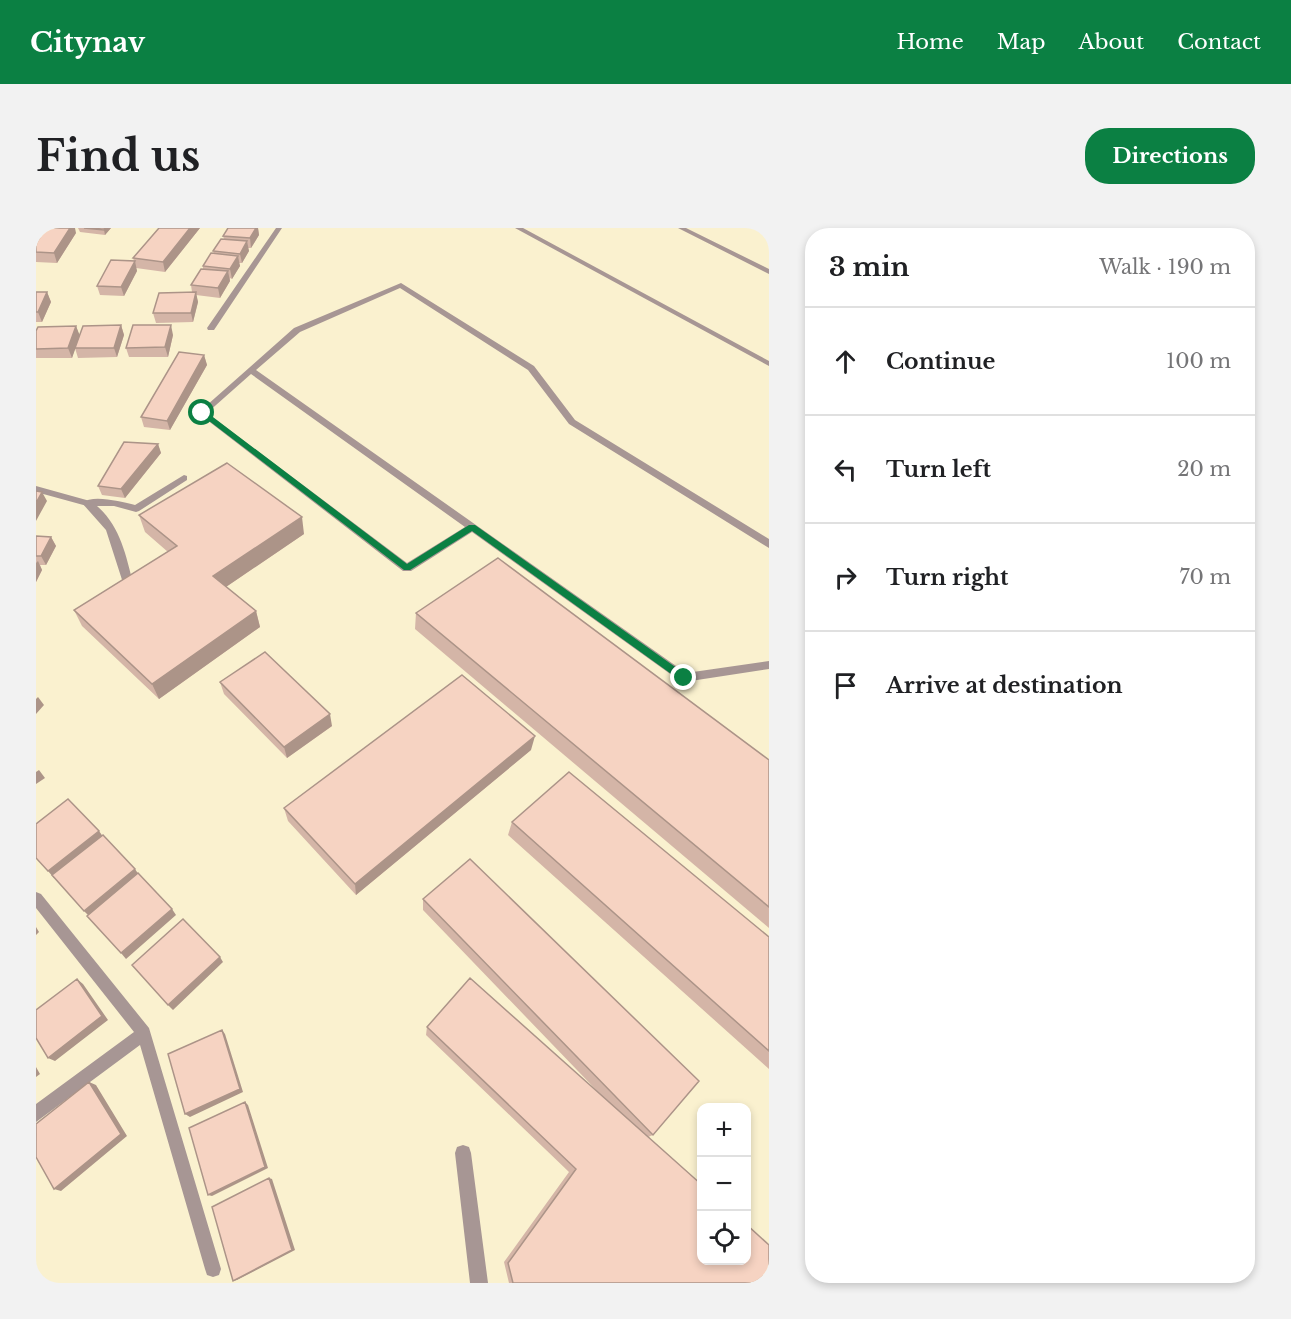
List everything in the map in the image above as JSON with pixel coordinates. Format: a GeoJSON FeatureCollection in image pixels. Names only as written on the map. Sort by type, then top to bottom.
{"type":"FeatureCollection","features":[{"type":"Feature","properties":{"kind":"street"},"geometry":{"type":"LineString","coordinates":[[211,328],[279,228]]}},
{"type":"Feature","properties":{"kind":"street"},"geometry":{"type":"LineString","coordinates":[[518,228],[769,364]]}},
{"type":"Feature","properties":{"kind":"street"},"geometry":{"type":"LineString","coordinates":[[681,228],[769,272]]}},
{"type":"Feature","properties":{"kind":"street"},"geometry":{"type":"LineString","coordinates":[[472,527],[407,568],[202,413],[297,330],[401,285],[531,368],[572,422],[769,544]]}},
{"type":"Feature","properties":{"kind":"street"},"geometry":{"type":"LineString","coordinates":[[250,370],[684,678],[769,665]]}},
{"type":"Feature","properties":{"kind":"street"},"geometry":{"type":"LineString","coordinates":[[36,489],[87,503],[114,503],[136,509],[184,478]]}},
{"type":"Feature","properties":{"kind":"street"},"geometry":{"type":"LineString","coordinates":[[87,503],[112,527],[128,583]]}},
{"type":"Feature","properties":{"kind":"street"},"geometry":{"type":"LineString","coordinates":[[36,898],[144,1033],[213,1269]]}},
{"type":"Feature","properties":{"kind":"street"},"geometry":{"type":"LineString","coordinates":[[36,1114],[144,1033]]}},
{"type":"Feature","properties":{"kind":"street"},"geometry":{"type":"LineString","coordinates":[[463,1153],[479,1283]]}},
{"type":"Feature","properties":{"kind":"building"},"geometry":{"type":"Polygon","coordinates":[[[43,228],[70,228],[54,253],[36,252],[36,238],[43,228]]]}},
{"type":"Feature","properties":{"kind":"building"},"geometry":{"type":"Polygon","coordinates":[[[159,228],[190,228],[163,262],[133,258],[159,228]]]}},
{"type":"Feature","properties":{"kind":"building"},"geometry":{"type":"Polygon","coordinates":[[[228,228],[256,228],[250,238],[223,236],[228,228]]]}},
{"type":"Feature","properties":{"kind":"building"},"geometry":{"type":"Polygon","coordinates":[[[221,239],[247,241],[240,254],[213,251],[221,239]]]}},
{"type":"Feature","properties":{"kind":"building"},"geometry":{"type":"Polygon","coordinates":[[[211,253],[238,256],[230,269],[203,266],[211,253]]]}},
{"type":"Feature","properties":{"kind":"building"},"geometry":{"type":"Polygon","coordinates":[[[111,260],[135,261],[121,287],[97,286],[111,260]]]}},
{"type":"Feature","properties":{"kind":"building"},"geometry":{"type":"Polygon","coordinates":[[[201,269],[228,271],[218,288],[191,285],[201,269]]]}},
{"type":"Feature","properties":{"kind":"building"},"geometry":{"type":"Polygon","coordinates":[[[36,292],[47,292],[38,312],[36,312],[36,292]]]}},
{"type":"Feature","properties":{"kind":"building"},"geometry":{"type":"Polygon","coordinates":[[[196,292],[191,313],[153,313],[159,293],[196,292]]]}},
{"type":"Feature","properties":{"kind":"building"},"geometry":{"type":"Polygon","coordinates":[[[121,325],[114,348],[75,348],[83,326],[121,325]]]}},
{"type":"Feature","properties":{"kind":"building"},"geometry":{"type":"Polygon","coordinates":[[[133,325],[171,325],[165,347],[126,348],[133,325]]]}},
{"type":"Feature","properties":{"kind":"building"},"geometry":{"type":"Polygon","coordinates":[[[76,326],[68,348],[36,349],[38,327],[76,326]]]}},
{"type":"Feature","properties":{"kind":"building"},"geometry":{"type":"Polygon","coordinates":[[[179,352],[204,355],[167,421],[141,417],[179,352]]]}},
{"type":"Feature","properties":{"kind":"building"},"geometry":{"type":"Polygon","coordinates":[[[124,442],[158,444],[121,489],[98,486],[124,442]]]}},
{"type":"Feature","properties":{"kind":"building"},"geometry":{"type":"Polygon","coordinates":[[[227,463],[302,517],[213,576],[256,611],[152,684],[74,610],[177,546],[139,515],[227,463]]]}},
{"type":"Feature","properties":{"kind":"building"},"geometry":{"type":"Polygon","coordinates":[[[36,491],[42,492],[36,503],[36,491]]]}},
{"type":"Feature","properties":{"kind":"building"},"geometry":{"type":"Polygon","coordinates":[[[36,536],[51,537],[41,556],[36,556],[36,536]]]}},
{"type":"Feature","properties":{"kind":"building"},"geometry":{"type":"Polygon","coordinates":[[[498,558],[769,760],[769,907],[416,613],[498,558]]]}},
{"type":"Feature","properties":{"kind":"building"},"geometry":{"type":"Polygon","coordinates":[[[265,652],[330,714],[284,747],[220,682],[265,652]]]}},
{"type":"Feature","properties":{"kind":"building"},"geometry":{"type":"Polygon","coordinates":[[[462,675],[535,736],[355,884],[284,808],[462,675]]]}},
{"type":"Feature","properties":{"kind":"building"},"geometry":{"type":"Polygon","coordinates":[[[569,772],[769,937],[769,1051],[512,822],[569,772]]]}},
{"type":"Feature","properties":{"kind":"building"},"geometry":{"type":"Polygon","coordinates":[[[68,799],[99,831],[48,871],[36,858],[36,824],[68,799]]]}},
{"type":"Feature","properties":{"kind":"building"},"geometry":{"type":"Polygon","coordinates":[[[103,835],[135,869],[84,911],[52,875],[103,835]]]}},
{"type":"Feature","properties":{"kind":"building"},"geometry":{"type":"Polygon","coordinates":[[[470,859],[699,1081],[653,1135],[423,899],[470,859]]]}},
{"type":"Feature","properties":{"kind":"building"},"geometry":{"type":"Polygon","coordinates":[[[138,873],[172,909],[121,953],[87,916],[138,873]]]}},
{"type":"Feature","properties":{"kind":"building"},"geometry":{"type":"Polygon","coordinates":[[[183,919],[220,957],[168,1005],[132,965],[183,919]]]}},
{"type":"Feature","properties":{"kind":"building"},"geometry":{"type":"Polygon","coordinates":[[[470,978],[697,1181],[697,1265],[751,1265],[751,1229],[769,1245],[769,1283],[513,1283],[508,1263],[576,1169],[427,1027],[470,978]]]}},
{"type":"Feature","properties":{"kind":"building"},"geometry":{"type":"Polygon","coordinates":[[[77,979],[102,1016],[48,1058],[36,1038],[36,1010],[77,979]]]}},
{"type":"Feature","properties":{"kind":"building"},"geometry":{"type":"Polygon","coordinates":[[[222,1030],[240,1089],[185,1114],[168,1054],[222,1030]]]}},
{"type":"Feature","properties":{"kind":"building"},"geometry":{"type":"Polygon","coordinates":[[[89,1082],[121,1134],[54,1189],[36,1157],[36,1124],[89,1082]]]}},
{"type":"Feature","properties":{"kind":"building"},"geometry":{"type":"Polygon","coordinates":[[[245,1102],[265,1167],[208,1195],[189,1128],[245,1102]]]}},
{"type":"Feature","properties":{"kind":"building"},"geometry":{"type":"Polygon","coordinates":[[[269,1178],[292,1250],[233,1281],[212,1207],[269,1178]]]}},
{"type":"Feature","properties":{"kind":"route"},"geometry":{"type":"LineString","coordinates":[[202,413],[407,568],[472,527],[684,678]]}}]}
